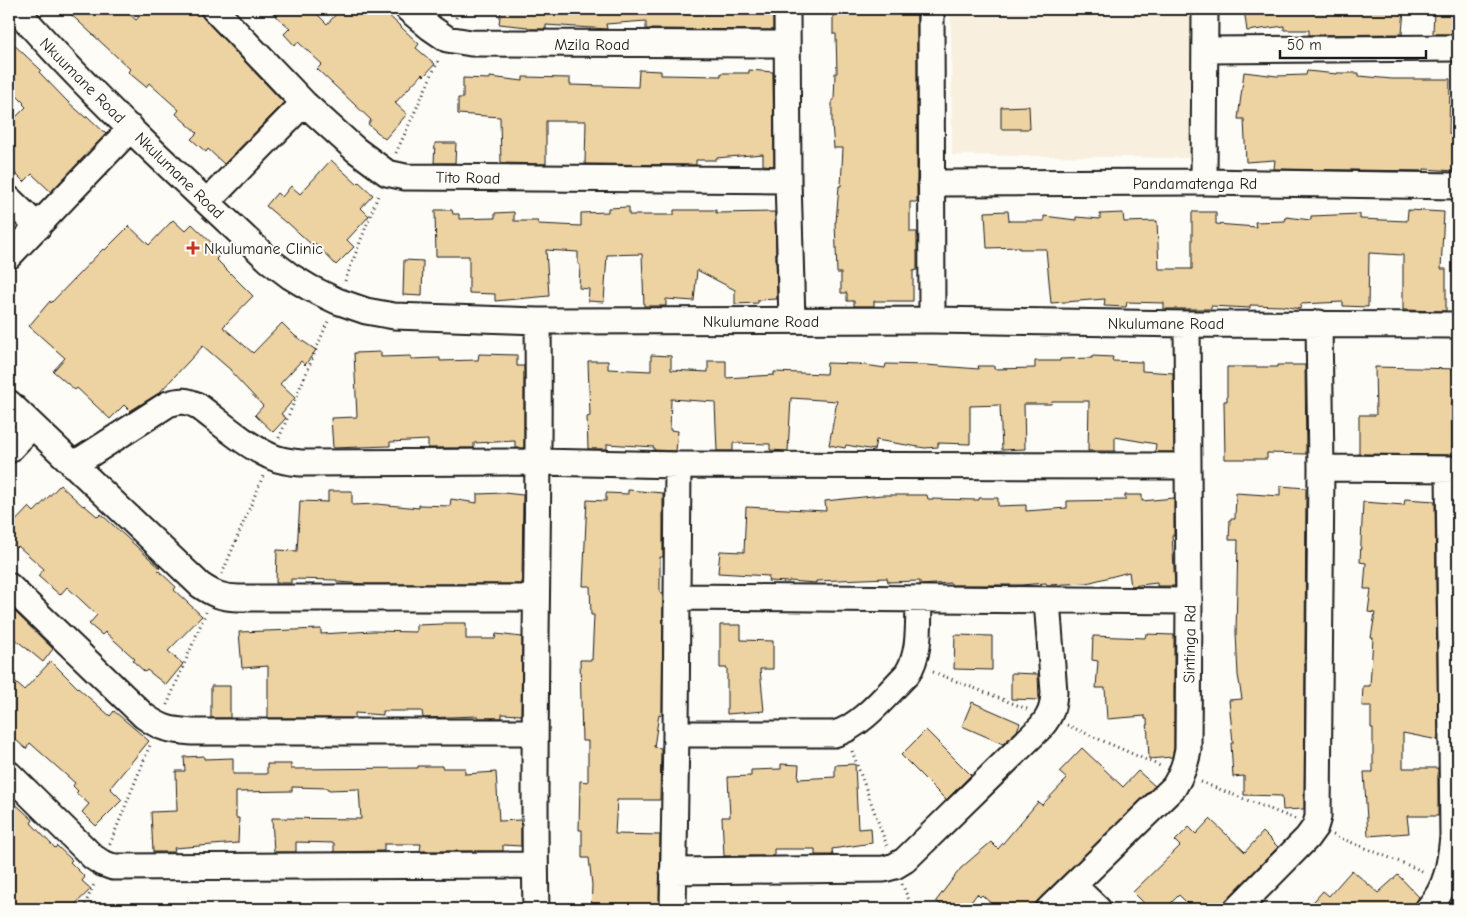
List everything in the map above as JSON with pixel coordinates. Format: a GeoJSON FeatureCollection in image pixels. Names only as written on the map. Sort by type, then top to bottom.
{"type":"FeatureCollection","features":[{"type":"Feature","properties":{"kind":"street","name":"Nkuumane Road"},"geometry":{"type":"LineString","coordinates":[[16,9],[131,128]]}},
{"type":"Feature","properties":{"kind":"street","name":"Tito Road"},"geometry":{"type":"LineString","coordinates":[[214,9],[304,103],[372,163],[387,173],[404,177],[788,180]]}},
{"type":"Feature","properties":{"kind":"street","name":"Mzila Road"},"geometry":{"type":"LineString","coordinates":[[408,9],[447,39],[471,43],[787,44]]}},
{"type":"Feature","properties":{"kind":"street"},"geometry":{"type":"LineString","coordinates":[[787,9],[788,180],[792,320]]}},
{"type":"Feature","properties":{"kind":"street"},"geometry":{"type":"LineString","coordinates":[[931,9],[932,320]]}},
{"type":"Feature","properties":{"kind":"street"},"geometry":{"type":"LineString","coordinates":[[1204,182],[1205,9]]}},
{"type":"Feature","properties":{"kind":"street"},"geometry":{"type":"LineString","coordinates":[[1206,50],[1458,48]]}},
{"type":"Feature","properties":{"kind":"street"},"geometry":{"type":"LineString","coordinates":[[207,202],[304,103]]}},
{"type":"Feature","properties":{"kind":"street","name":"Nkulumane Road"},"geometry":{"type":"LineString","coordinates":[[131,128],[269,260],[290,276],[337,301],[366,311],[394,316],[538,322],[932,320],[1187,324],[1458,325]]}},
{"type":"Feature","properties":{"kind":"street"},"geometry":{"type":"LineString","coordinates":[[9,256],[131,128]]}},
{"type":"Feature","properties":{"kind":"street","name":"Pandamatenga Rd"},"geometry":{"type":"LineString","coordinates":[[931,183],[1204,182],[1458,186]]}},
{"type":"Feature","properties":{"kind":"street"},"geometry":{"type":"LineString","coordinates":[[9,199],[38,227]]}},
{"type":"Feature","properties":{"kind":"street"},"geometry":{"type":"LineString","coordinates":[[536,909],[535,732],[539,462],[538,322]]}},
{"type":"Feature","properties":{"kind":"street"},"geometry":{"type":"LineString","coordinates":[[1237,909],[1307,838],[1315,827],[1318,817],[1321,468],[1319,323]]}},
{"type":"Feature","properties":{"kind":"street","name":"Sintinga Rd"},"geometry":{"type":"LineString","coordinates":[[1049,909],[1174,787],[1182,775],[1186,763],[1188,749],[1189,601],[1187,324]]}},
{"type":"Feature","properties":{"kind":"street"},"geometry":{"type":"LineString","coordinates":[[73,465],[168,404],[178,400],[188,401],[198,406],[271,457],[301,463],[539,462],[678,466],[1188,466]]}},
{"type":"Feature","properties":{"kind":"street"},"geometry":{"type":"LineString","coordinates":[[9,403],[200,585],[213,594],[226,598],[536,598]]}},
{"type":"Feature","properties":{"kind":"street"},"geometry":{"type":"LineString","coordinates":[[9,450],[32,426]]}},
{"type":"Feature","properties":{"kind":"street"},"geometry":{"type":"LineString","coordinates":[[673,909],[678,466]]}},
{"type":"Feature","properties":{"kind":"street"},"geometry":{"type":"LineString","coordinates":[[1321,468],[1454,469],[1453,837],[1446,881],[1435,901],[1428,909]]}},
{"type":"Feature","properties":{"kind":"street"},"geometry":{"type":"LineString","coordinates":[[9,586],[144,716],[158,726],[175,731],[535,732]]}},
{"type":"Feature","properties":{"kind":"street"},"geometry":{"type":"LineString","coordinates":[[677,597],[1189,601]]}},
{"type":"Feature","properties":{"kind":"street"},"geometry":{"type":"LineString","coordinates":[[676,734],[834,734],[845,732],[856,724],[914,665],[919,600]]}},
{"type":"Feature","properties":{"kind":"street"},"geometry":{"type":"LineString","coordinates":[[673,871],[884,869],[895,866],[916,850],[1049,717],[1053,707],[1054,692],[1047,601]]}},
{"type":"Feature","properties":{"kind":"street"},"geometry":{"type":"LineString","coordinates":[[9,774],[93,857],[102,864],[114,867],[535,865]]}},
{"type":"Feature","properties":{"kind":"street"},"geometry":{"type":"LineString","coordinates":[[1074,886],[1098,909]]}},
{"type":"Feature","properties":{"kind":"path"},"geometry":{"type":"LineString","coordinates":[[845,732],[913,909]]}},
{"type":"Feature","properties":{"kind":"shaded area"},"geometry":{"type":"Polygon","coordinates":[[[951,9],[1192,9],[1193,158],[952,155],[951,9]]]}},
{"type":"Feature","properties":{"kind":"building"},"geometry":{"type":"Polygon","coordinates":[[[65,9],[124,9],[136,20],[147,9],[199,9],[204,19],[284,103],[224,164],[208,149],[206,152],[191,139],[197,133],[176,114],[179,110],[149,83],[146,87],[128,72],[130,69],[65,9]]]}},
{"type":"Feature","properties":{"kind":"building"},"geometry":{"type":"Polygon","coordinates":[[[268,9],[312,9],[327,24],[341,9],[382,9],[419,44],[416,48],[435,64],[424,76],[422,74],[395,103],[407,114],[385,139],[368,124],[371,120],[317,69],[322,64],[298,42],[295,46],[284,34],[290,28],[268,9]]]}},
{"type":"Feature","properties":{"kind":"building"},"geometry":{"type":"Polygon","coordinates":[[[501,9],[773,9],[773,30],[646,29],[646,21],[606,24],[607,29],[546,25],[546,29],[528,29],[528,27],[499,24],[501,9]]]}},
{"type":"Feature","properties":{"kind":"building"},"geometry":{"type":"Polygon","coordinates":[[[884,9],[917,9],[917,202],[910,202],[910,232],[917,232],[917,270],[913,271],[913,301],[874,301],[874,306],[854,306],[854,301],[847,301],[847,293],[841,293],[841,273],[837,273],[835,222],[839,186],[841,186],[843,148],[834,148],[832,124],[832,100],[834,100],[835,73],[837,73],[836,34],[833,34],[833,13],[884,14],[884,9]]]}},
{"type":"Feature","properties":{"kind":"building"},"geometry":{"type":"Polygon","coordinates":[[[1244,9],[1404,9],[1402,34],[1309,35],[1309,30],[1284,30],[1284,26],[1247,31],[1244,9]]]}},
{"type":"Feature","properties":{"kind":"building"},"geometry":{"type":"Polygon","coordinates":[[[1434,9],[1458,9],[1458,34],[1433,34],[1434,9]]]}},
{"type":"Feature","properties":{"kind":"building"},"geometry":{"type":"Polygon","coordinates":[[[9,40],[41,70],[39,72],[67,101],[106,134],[51,192],[32,174],[24,182],[9,167],[9,124],[26,107],[9,88],[9,40]]]}},
{"type":"Feature","properties":{"kind":"building"},"geometry":{"type":"Polygon","coordinates":[[[639,70],[661,71],[661,75],[721,76],[721,73],[749,73],[749,70],[773,72],[774,166],[763,165],[763,154],[716,158],[716,160],[696,160],[696,165],[585,164],[586,121],[546,121],[546,164],[501,163],[500,117],[458,114],[458,98],[463,98],[463,78],[490,79],[490,77],[523,81],[523,77],[570,78],[570,85],[638,87],[639,70]]]}},
{"type":"Feature","properties":{"kind":"building"},"geometry":{"type":"Polygon","coordinates":[[[1307,71],[1337,74],[1359,73],[1359,76],[1392,79],[1450,79],[1449,134],[1457,135],[1455,171],[1424,169],[1424,171],[1274,169],[1275,160],[1246,162],[1244,119],[1238,119],[1244,72],[1277,76],[1306,75],[1307,71]]]}},
{"type":"Feature","properties":{"kind":"building"},"geometry":{"type":"Polygon","coordinates":[[[1029,106],[1030,129],[1001,129],[1001,107],[1029,106]]]}},
{"type":"Feature","properties":{"kind":"building"},"geometry":{"type":"Polygon","coordinates":[[[435,143],[456,143],[455,163],[434,163],[435,143]]]}},
{"type":"Feature","properties":{"kind":"building"},"geometry":{"type":"Polygon","coordinates":[[[331,160],[357,184],[359,182],[373,195],[361,208],[369,216],[347,240],[354,247],[336,265],[315,243],[312,245],[266,206],[277,193],[282,197],[291,186],[300,194],[331,160]]]}},
{"type":"Feature","properties":{"kind":"building"},"geometry":{"type":"Polygon","coordinates":[[[629,207],[629,215],[674,215],[674,210],[716,210],[716,213],[775,212],[777,299],[758,300],[758,303],[735,304],[735,290],[697,270],[694,301],[666,299],[666,306],[644,306],[642,254],[607,255],[604,302],[588,301],[589,289],[579,288],[580,265],[578,264],[578,252],[546,250],[549,296],[495,301],[495,294],[469,293],[469,256],[436,256],[435,210],[452,210],[453,214],[459,214],[459,219],[495,218],[495,213],[514,212],[514,221],[538,221],[538,224],[581,226],[581,213],[608,212],[608,208],[629,207]]]}},
{"type":"Feature","properties":{"kind":"building"},"geometry":{"type":"Polygon","coordinates":[[[1408,210],[1444,212],[1441,269],[1446,269],[1446,311],[1403,310],[1403,255],[1369,253],[1368,307],[1343,306],[1343,302],[1301,304],[1300,309],[1282,306],[1250,305],[1250,308],[1211,306],[1211,309],[1164,309],[1164,303],[1127,302],[1126,307],[1104,306],[1105,299],[1051,303],[1046,249],[1019,249],[1019,247],[987,248],[985,212],[1008,211],[1009,221],[1044,221],[1044,216],[1076,220],[1076,217],[1100,219],[1100,214],[1123,213],[1124,222],[1157,221],[1159,269],[1192,269],[1192,212],[1216,212],[1216,224],[1256,227],[1255,222],[1285,221],[1286,217],[1311,220],[1311,216],[1360,214],[1360,219],[1407,221],[1408,210]]]}},
{"type":"Feature","properties":{"kind":"building"},"geometry":{"type":"Polygon","coordinates":[[[173,220],[185,231],[192,224],[222,253],[216,259],[253,296],[223,327],[253,353],[282,323],[295,336],[316,350],[305,365],[301,361],[280,384],[295,398],[281,414],[286,418],[273,432],[255,415],[263,406],[233,372],[203,346],[159,393],[130,411],[124,405],[110,419],[77,388],[75,390],[53,371],[65,358],[29,326],[50,301],[51,303],[103,249],[105,250],[129,226],[149,245],[173,220]]]}},
{"type":"Feature","properties":{"kind":"building"},"geometry":{"type":"Polygon","coordinates":[[[404,260],[423,261],[422,296],[403,295],[404,260]]]}},
{"type":"Feature","properties":{"kind":"building"},"geometry":{"type":"Polygon","coordinates":[[[381,352],[381,357],[411,356],[411,359],[440,358],[440,361],[478,360],[479,354],[517,355],[517,366],[524,366],[524,448],[515,448],[515,441],[474,443],[474,448],[428,448],[428,440],[390,442],[390,446],[333,448],[331,418],[357,417],[354,353],[381,352]]]}},
{"type":"Feature","properties":{"kind":"building"},"geometry":{"type":"Polygon","coordinates":[[[651,355],[671,356],[671,370],[708,372],[708,361],[726,361],[726,378],[774,375],[774,372],[826,374],[827,363],[858,364],[885,368],[886,364],[979,369],[978,366],[994,366],[994,369],[1035,368],[1035,361],[1060,361],[1060,359],[1092,358],[1092,356],[1113,357],[1112,361],[1142,362],[1142,371],[1173,373],[1174,452],[1155,452],[1156,444],[1115,437],[1115,451],[1088,451],[1089,401],[1052,401],[1051,404],[1024,404],[1025,449],[1002,450],[1000,405],[970,406],[970,444],[938,443],[938,447],[925,448],[876,440],[874,450],[846,445],[845,448],[829,445],[837,401],[791,398],[788,451],[770,450],[770,444],[733,443],[733,451],[717,451],[715,402],[671,399],[670,430],[678,431],[676,451],[654,450],[654,447],[607,444],[607,449],[588,449],[587,417],[590,416],[588,361],[608,361],[608,369],[651,371],[651,355]]]}},
{"type":"Feature","properties":{"kind":"building"},"geometry":{"type":"Polygon","coordinates":[[[1277,365],[1305,365],[1306,454],[1267,453],[1267,459],[1225,459],[1224,401],[1227,401],[1227,367],[1277,367],[1277,365]]]}},
{"type":"Feature","properties":{"kind":"building"},"geometry":{"type":"Polygon","coordinates":[[[1375,367],[1458,369],[1458,402],[1452,402],[1452,455],[1359,454],[1359,415],[1376,415],[1375,367]]]}},
{"type":"Feature","properties":{"kind":"building"},"geometry":{"type":"Polygon","coordinates":[[[60,485],[98,517],[101,514],[160,568],[158,570],[176,587],[174,590],[202,616],[168,651],[183,664],[166,685],[147,670],[145,672],[133,661],[135,659],[105,632],[102,635],[89,624],[97,615],[67,587],[60,595],[38,576],[44,569],[18,546],[16,548],[9,541],[9,528],[29,507],[34,512],[60,485]]]}},
{"type":"Feature","properties":{"kind":"building"},"geometry":{"type":"Polygon","coordinates":[[[1280,486],[1306,488],[1304,809],[1283,810],[1282,796],[1244,795],[1244,776],[1233,777],[1231,743],[1233,743],[1229,700],[1242,699],[1238,675],[1236,633],[1238,540],[1229,540],[1230,519],[1235,519],[1236,493],[1280,496],[1280,486]]]}},
{"type":"Feature","properties":{"kind":"building"},"geometry":{"type":"Polygon","coordinates":[[[628,490],[663,493],[663,557],[660,557],[660,593],[663,593],[662,715],[659,714],[654,747],[661,748],[660,800],[617,800],[615,834],[660,835],[659,909],[591,909],[592,885],[589,858],[582,858],[582,830],[579,830],[580,781],[588,782],[588,741],[582,741],[580,660],[592,660],[594,615],[591,615],[590,586],[583,586],[587,500],[606,501],[606,493],[628,494],[628,490]]]}},
{"type":"Feature","properties":{"kind":"building"},"geometry":{"type":"Polygon","coordinates":[[[328,491],[352,491],[352,505],[377,504],[419,508],[419,505],[450,506],[451,499],[477,503],[477,494],[504,493],[523,495],[522,584],[365,584],[337,582],[337,580],[291,579],[291,583],[276,583],[277,550],[297,551],[300,501],[328,502],[328,491]]]}},
{"type":"Feature","properties":{"kind":"building"},"geometry":{"type":"Polygon","coordinates":[[[882,495],[927,495],[928,499],[979,500],[979,498],[998,498],[998,506],[1026,505],[1026,511],[1067,508],[1067,501],[1125,500],[1125,495],[1142,495],[1142,501],[1174,498],[1174,535],[1172,535],[1175,586],[1157,586],[1157,583],[1131,586],[1129,572],[1087,583],[1047,585],[1046,583],[951,585],[951,583],[920,585],[920,581],[888,582],[887,578],[816,581],[816,583],[768,581],[769,576],[718,573],[720,551],[744,552],[746,507],[826,511],[825,501],[882,495]]]}},
{"type":"Feature","properties":{"kind":"building"},"geometry":{"type":"Polygon","coordinates":[[[1405,499],[1435,501],[1438,740],[1403,733],[1403,768],[1438,768],[1438,816],[1407,816],[1409,833],[1368,836],[1364,772],[1373,772],[1373,728],[1371,728],[1371,706],[1362,706],[1363,686],[1370,686],[1373,638],[1371,638],[1375,613],[1368,612],[1371,589],[1364,589],[1366,563],[1360,562],[1363,502],[1404,505],[1405,499]]]}},
{"type":"Feature","properties":{"kind":"building"},"geometry":{"type":"Polygon","coordinates":[[[9,606],[53,649],[43,662],[9,634],[9,606]]]}},
{"type":"Feature","properties":{"kind":"building"},"geometry":{"type":"Polygon","coordinates":[[[466,623],[466,639],[495,639],[496,634],[522,637],[521,715],[502,714],[502,718],[478,718],[478,716],[423,718],[422,711],[383,711],[383,715],[355,713],[355,718],[268,718],[268,666],[242,668],[239,632],[321,629],[321,634],[373,631],[416,632],[416,625],[466,623]]]}},
{"type":"Feature","properties":{"kind":"building"},"geometry":{"type":"Polygon","coordinates":[[[720,625],[741,625],[741,640],[773,641],[773,669],[760,669],[764,711],[727,714],[727,668],[720,668],[720,625]]]}},
{"type":"Feature","properties":{"kind":"building"},"geometry":{"type":"Polygon","coordinates":[[[1146,634],[1174,635],[1174,748],[1172,757],[1149,759],[1147,719],[1145,719],[1145,716],[1107,719],[1105,688],[1096,688],[1098,661],[1092,660],[1093,636],[1145,638],[1146,634]]]}},
{"type":"Feature","properties":{"kind":"building"},"geometry":{"type":"Polygon","coordinates":[[[955,635],[992,636],[992,670],[954,669],[955,635]]]}},
{"type":"Feature","properties":{"kind":"building"},"geometry":{"type":"Polygon","coordinates":[[[51,661],[110,716],[114,711],[149,741],[110,788],[122,800],[96,826],[82,812],[89,804],[76,793],[78,791],[73,786],[75,783],[30,743],[26,749],[9,734],[9,677],[24,690],[51,661]]]}},
{"type":"Feature","properties":{"kind":"building"},"geometry":{"type":"Polygon","coordinates":[[[1011,673],[1038,674],[1039,700],[1011,699],[1011,673]]]}},
{"type":"Feature","properties":{"kind":"building"},"geometry":{"type":"Polygon","coordinates":[[[211,686],[230,686],[230,718],[211,718],[211,686]]]}},
{"type":"Feature","properties":{"kind":"building"},"geometry":{"type":"Polygon","coordinates":[[[972,702],[1020,723],[1017,731],[1003,744],[962,726],[972,702]]]}},
{"type":"Feature","properties":{"kind":"building"},"geometry":{"type":"Polygon","coordinates":[[[926,730],[971,775],[946,800],[901,755],[926,730]]]}},
{"type":"Feature","properties":{"kind":"building"},"geometry":{"type":"Polygon","coordinates":[[[1082,748],[1123,787],[1138,771],[1155,786],[1030,909],[997,909],[982,895],[980,897],[977,894],[966,909],[947,909],[936,901],[961,868],[991,842],[998,849],[1038,802],[1042,805],[1067,779],[1059,772],[1082,748]]]}},
{"type":"Feature","properties":{"kind":"building"},"geometry":{"type":"Polygon","coordinates":[[[204,756],[204,759],[233,758],[233,774],[267,774],[267,764],[291,764],[291,769],[418,768],[418,766],[442,766],[442,768],[465,768],[465,774],[496,772],[499,821],[521,820],[521,846],[503,845],[503,851],[420,851],[421,844],[384,844],[384,851],[334,852],[334,843],[296,842],[296,852],[274,852],[272,818],[361,819],[359,789],[328,790],[328,788],[292,787],[292,791],[236,792],[236,818],[239,818],[238,843],[174,848],[175,852],[153,852],[151,812],[177,811],[176,771],[185,771],[184,757],[204,756]]]}},
{"type":"Feature","properties":{"kind":"building"},"geometry":{"type":"Polygon","coordinates":[[[781,764],[799,765],[798,779],[835,777],[835,765],[855,764],[858,829],[871,828],[872,843],[832,849],[833,855],[815,855],[815,849],[774,849],[774,856],[724,856],[722,817],[730,817],[728,777],[751,776],[751,770],[781,769],[781,764]]]}},
{"type":"Feature","properties":{"kind":"building"},"geometry":{"type":"Polygon","coordinates":[[[9,798],[33,820],[31,823],[55,848],[57,846],[72,860],[70,862],[85,877],[82,881],[91,889],[70,909],[9,909],[9,798]]]}},
{"type":"Feature","properties":{"kind":"building"},"geometry":{"type":"Polygon","coordinates":[[[1210,819],[1245,852],[1263,832],[1278,847],[1227,899],[1223,909],[1193,909],[1179,895],[1165,909],[1150,909],[1133,892],[1180,846],[1175,841],[1189,827],[1196,834],[1210,819]]]}},
{"type":"Feature","properties":{"kind":"building"},"geometry":{"type":"Polygon","coordinates":[[[1352,870],[1378,893],[1398,875],[1419,897],[1412,909],[1307,909],[1323,891],[1329,896],[1352,870]]]}},
{"type":"Feature","properties":{"kind":"place","name":"Nkulumane Clinic"},"geometry":{"type":"Point","coordinates":[193,248]}}]}
